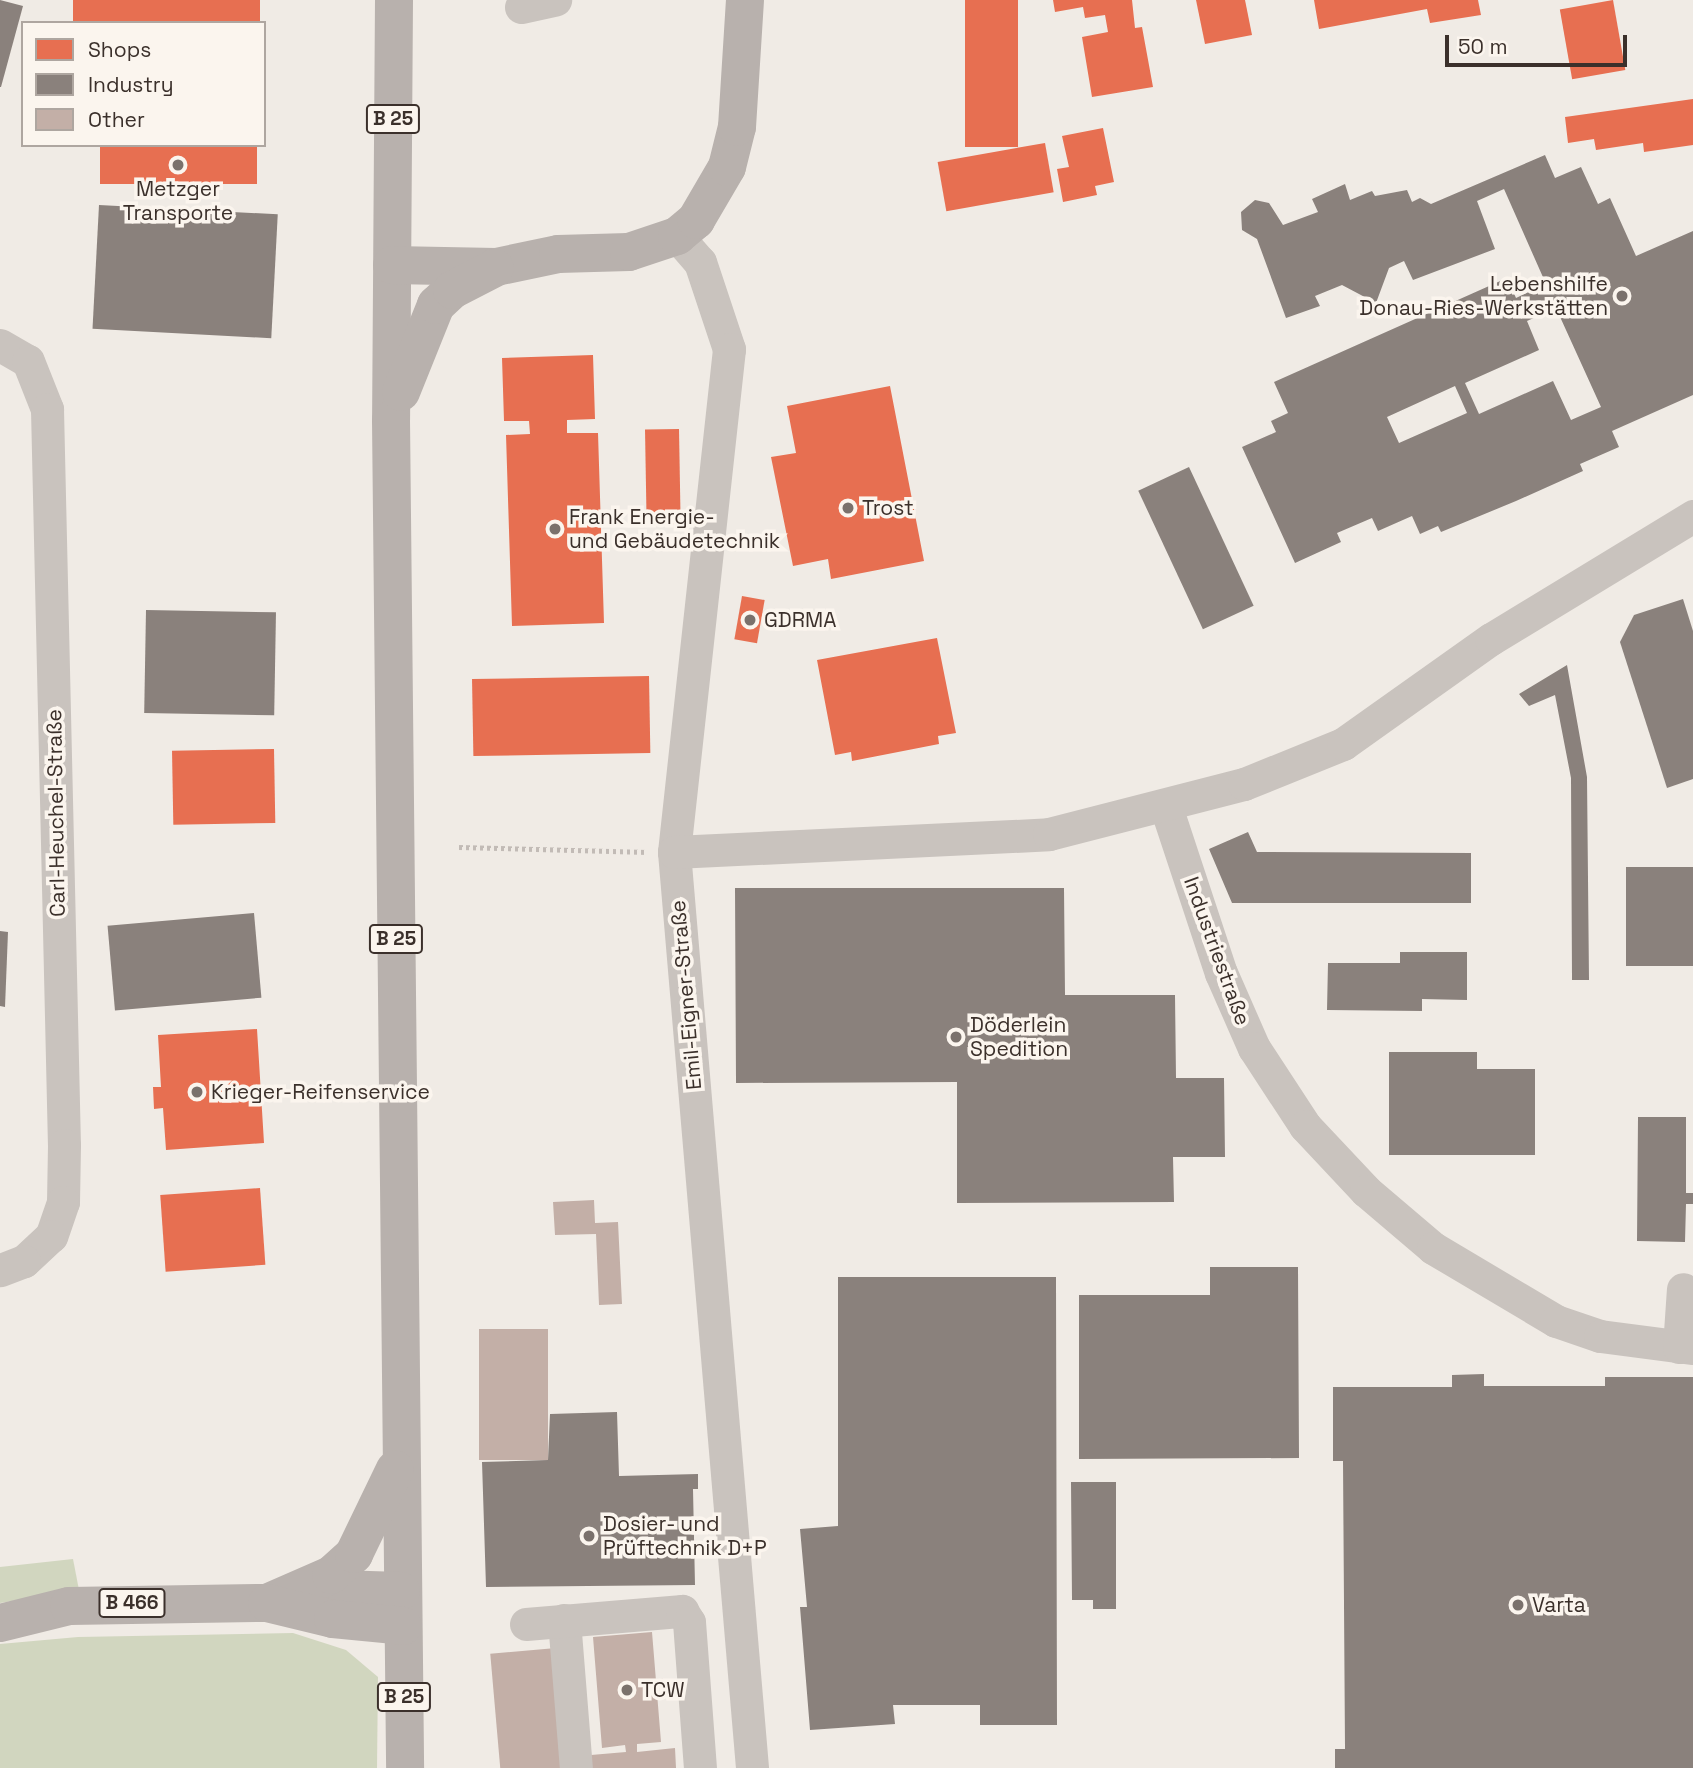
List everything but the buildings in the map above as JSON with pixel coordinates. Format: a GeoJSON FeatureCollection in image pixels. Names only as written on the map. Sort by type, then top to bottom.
{"type":"FeatureCollection","features":[{"type":"Feature","properties":{"kind":"main road","name":"B 25"},"geometry":{"type":"LineString","coordinates":[[394,0],[391,420],[405,1768]]}},
{"type":"Feature","properties":{"kind":"main road"},"geometry":{"type":"LineString","coordinates":[[391,420],[436,305],[452,290],[496,267],[558,254],[629,252],[677,236],[696,220],[727,167],[737,127],[746,0]]}},
{"type":"Feature","properties":{"kind":"main road"},"geometry":{"type":"LineString","coordinates":[[392,251],[495,242],[558,254]]}},
{"type":"Feature","properties":{"kind":"main road"},"geometry":{"type":"LineString","coordinates":[[392,251],[496,267]]}},
{"type":"Feature","properties":{"kind":"main road","name":"B 466"},"geometry":{"type":"LineString","coordinates":[[267,1603],[331,1575],[354,1554],[400,1458]]}},
{"type":"Feature","properties":{"kind":"main road","name":"B 466"},"geometry":{"type":"LineString","coordinates":[[305,1588],[402,1608]]}},
{"type":"Feature","properties":{"kind":"main road","name":"B 466"},"geometry":{"type":"LineString","coordinates":[[0,1623],[69,1606],[267,1603],[333,1619],[402,1608]]}},
{"type":"Feature","properties":{"kind":"street"},"geometry":{"type":"LineString","coordinates":[[521,7],[555,0]]}},
{"type":"Feature","properties":{"kind":"street","name":"Emil-Eigner-Straße"},"geometry":{"type":"LineString","coordinates":[[677,236],[700,262],[729,349],[674,852],[752,1768]]}},
{"type":"Feature","properties":{"kind":"street","name":"Carl-Heuchel-Straße"},"geometry":{"type":"LineString","coordinates":[[0,345],[27,361],[47,409],[64,1145],[63,1202],[51,1236],[24,1261],[0,1270]]}},
{"type":"Feature","properties":{"kind":"street"},"geometry":{"type":"LineString","coordinates":[[674,852],[1049,834],[1166,807],[1244,784],[1343,744],[1491,639],[1693,516]]}},
{"type":"Feature","properties":{"kind":"street","name":"Industriestraße"},"geometry":{"type":"LineString","coordinates":[[1166,807],[1221,973],[1254,1048],[1305,1126],[1366,1191],[1433,1248],[1556,1321],[1601,1336],[1686,1348]]}},
{"type":"Feature","properties":{"kind":"street"},"geometry":{"type":"LineString","coordinates":[[1683,1289],[1686,1348]]}},
{"type":"Feature","properties":{"kind":"street"},"geometry":{"type":"LineString","coordinates":[[526,1624],[682,1611],[689,1622],[700,1768]]}},
{"type":"Feature","properties":{"kind":"street"},"geometry":{"type":"LineString","coordinates":[[564,1620],[576,1768]]}},
{"type":"Feature","properties":{"kind":"path"},"geometry":{"type":"LineString","coordinates":[[459,847],[674,852]]}},
{"type":"Feature","properties":{"kind":"green space"},"geometry":{"type":"Polygon","coordinates":[[[73,1559],[79,1590],[0,1603],[0,1567],[73,1559]]]}},
{"type":"Feature","properties":{"kind":"green space"},"geometry":{"type":"Polygon","coordinates":[[[293,1633],[346,1650],[378,1677],[377,1768],[0,1768],[0,1644],[78,1637],[293,1633]]]}},
{"type":"Feature","properties":{"kind":"place","name":"Metzger Transporte"},"geometry":{"type":"Point","coordinates":[178,165]}},
{"type":"Feature","properties":{"kind":"place","name":"Lebenshilfe Donau-Ries-Werkstätten"},"geometry":{"type":"Point","coordinates":[1622,296]}},
{"type":"Feature","properties":{"kind":"place","name":"Trost"},"geometry":{"type":"Point","coordinates":[848,508]}},
{"type":"Feature","properties":{"kind":"place","name":"Frank Energie- und Gebäudetechnik"},"geometry":{"type":"Point","coordinates":[555,529]}},
{"type":"Feature","properties":{"kind":"place","name":"GDRMA"},"geometry":{"type":"Point","coordinates":[750,620]}},
{"type":"Feature","properties":{"kind":"place","name":"Döderlein Spedition"},"geometry":{"type":"Point","coordinates":[956,1037]}},
{"type":"Feature","properties":{"kind":"place","name":"Krieger-Reifenservice"},"geometry":{"type":"Point","coordinates":[197,1092]}},
{"type":"Feature","properties":{"kind":"place","name":"Dosier- und Prüftechnik D+P"},"geometry":{"type":"Point","coordinates":[589,1536]}},
{"type":"Feature","properties":{"kind":"place","name":"Varta"},"geometry":{"type":"Point","coordinates":[1518,1605]}},
{"type":"Feature","properties":{"kind":"place","name":"TCW"},"geometry":{"type":"Point","coordinates":[627,1690]}}]}
